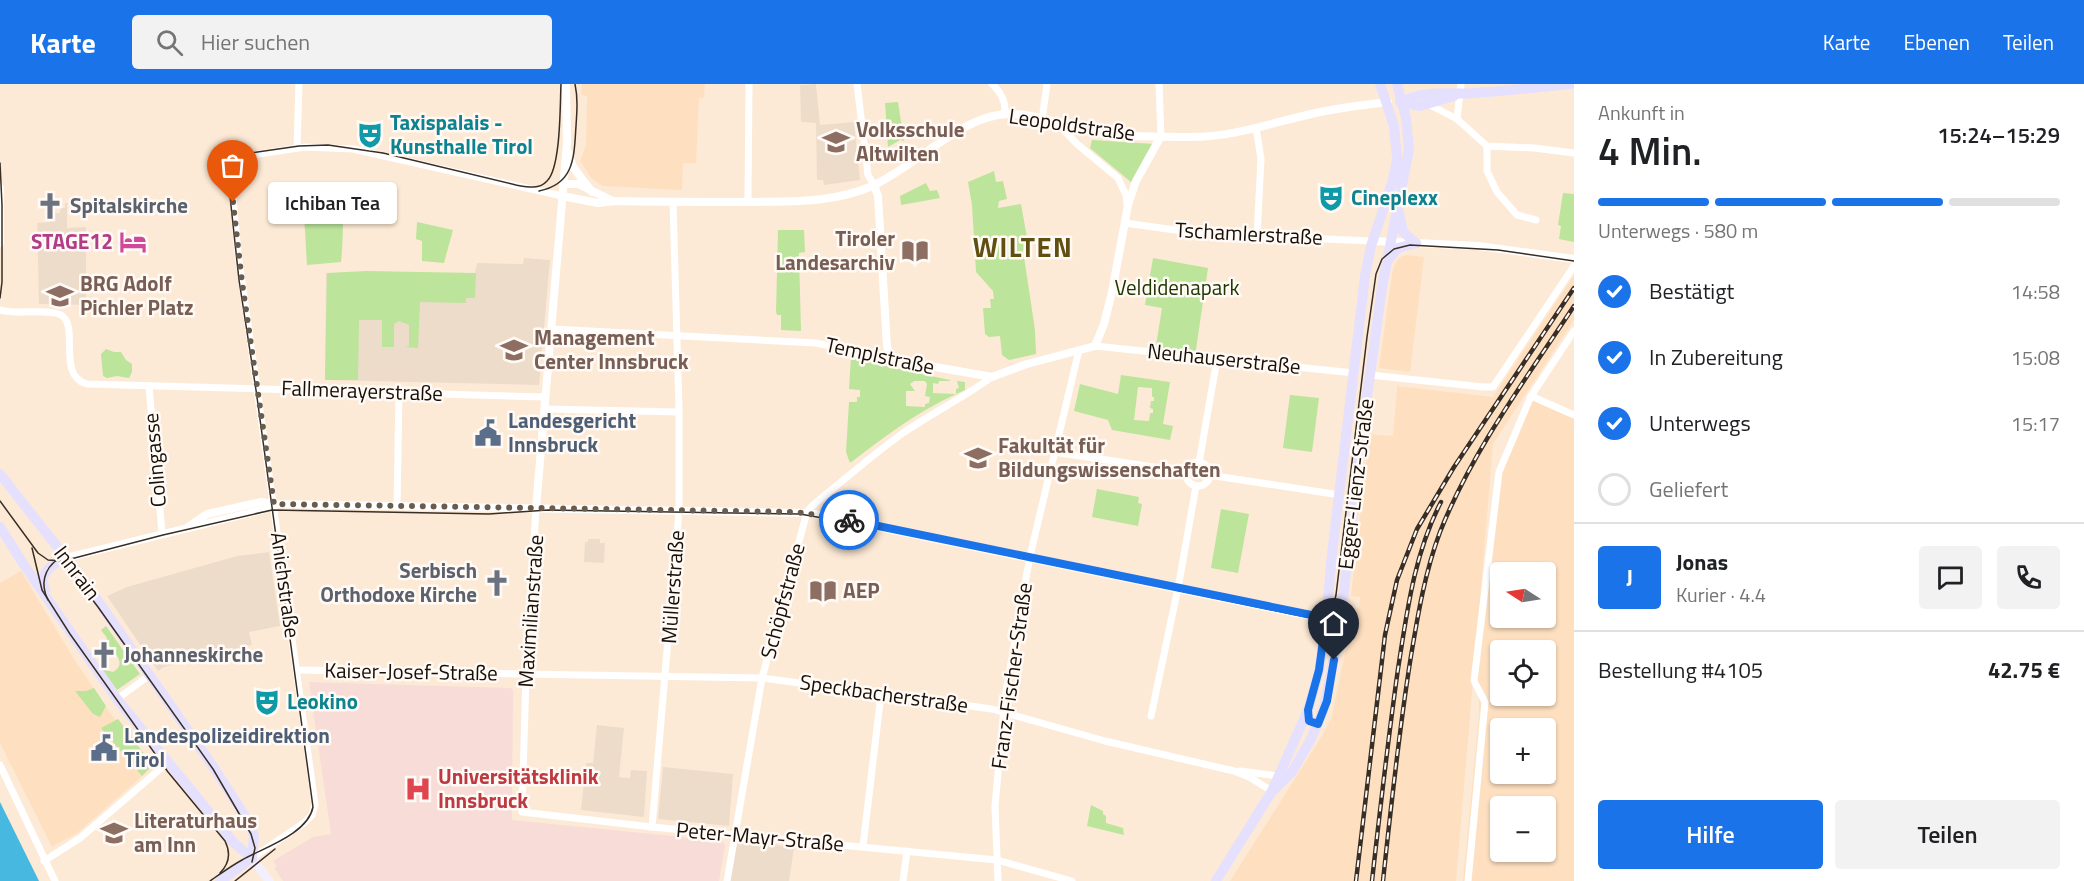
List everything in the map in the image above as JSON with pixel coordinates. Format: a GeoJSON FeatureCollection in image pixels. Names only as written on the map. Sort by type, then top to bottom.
{"type":"FeatureCollection","features":[{"type":"Feature","properties":{"kind":"main road","name":"Egger-Lienz-Straße"},"geometry":{"type":"LineString","coordinates":[[1216,881],[1272,791],[1308,710],[1319,670],[1364,288],[1373,241],[1393,180],[1397,159],[1396,132],[1388,102],[1380,84]]}},
{"type":"Feature","properties":{"kind":"main road","name":"Egger-Lienz-Straße"},"geometry":{"type":"LineString","coordinates":[[1272,791],[1292,772],[1318,724],[1327,701],[1341,617],[1370,375],[1386,264],[1409,149],[1408,124],[1397,84]]}},
{"type":"Feature","properties":{"kind":"main road","name":"Leopoldstraße"},"geometry":{"type":"LineString","coordinates":[[1402,102],[1414,95],[1461,89],[1571,84]]}},
{"type":"Feature","properties":{"kind":"main road","name":"Leopoldstraße"},"geometry":{"type":"LineString","coordinates":[[1388,102],[1420,106],[1461,89]]}},
{"type":"Feature","properties":{"kind":"main road"},"geometry":{"type":"LineString","coordinates":[[1398,206],[1403,232],[1416,243]]}},
{"type":"Feature","properties":{"kind":"main road"},"geometry":{"type":"LineString","coordinates":[[1386,264],[1398,248],[1416,243]]}},
{"type":"Feature","properties":{"kind":"main road","name":"Innrain"},"geometry":{"type":"LineString","coordinates":[[0,474],[66,558],[150,675],[250,824],[254,836],[252,858]]}},
{"type":"Feature","properties":{"kind":"main road","name":"Innrain"},"geometry":{"type":"LineString","coordinates":[[0,527],[117,699],[167,763],[234,843],[252,858],[269,881]]}},
{"type":"Feature","properties":{"kind":"main road"},"geometry":{"type":"LineString","coordinates":[[47,597],[42,579],[47,568],[66,558]]}},
{"type":"Feature","properties":{"kind":"main road"},"geometry":{"type":"LineString","coordinates":[[1326,618],[1341,617]]}},
{"type":"Feature","properties":{"kind":"main road"},"geometry":{"type":"LineString","coordinates":[[1308,710],[1309,721],[1318,724]]}},
{"type":"Feature","properties":{"kind":"main road"},"geometry":{"type":"LineString","coordinates":[[220,881],[252,858]]}},
{"type":"Feature","properties":{"kind":"street"},"geometry":{"type":"LineString","coordinates":[[299,84],[297,148],[327,147],[363,150],[562,196]]}},
{"type":"Feature","properties":{"kind":"street"},"geometry":{"type":"LineString","coordinates":[[566,84],[569,158],[592,192]]}},
{"type":"Feature","properties":{"kind":"street"},"geometry":{"type":"LineString","coordinates":[[748,202],[749,84]]}},
{"type":"Feature","properties":{"kind":"street"},"geometry":{"type":"LineString","coordinates":[[857,84],[868,175],[878,196],[887,346],[890,359]]}},
{"type":"Feature","properties":{"kind":"street"},"geometry":{"type":"LineString","coordinates":[[992,84],[1000,91],[1005,114]]}},
{"type":"Feature","properties":{"kind":"street"},"geometry":{"type":"LineString","coordinates":[[1042,120],[1047,84]]}},
{"type":"Feature","properties":{"kind":"street"},"geometry":{"type":"LineString","coordinates":[[807,512],[901,434],[967,395],[992,377],[1027,364],[1095,346],[1111,299],[1128,205],[1136,181],[1161,136],[1160,84]]}},
{"type":"Feature","properties":{"kind":"street"},"geometry":{"type":"LineString","coordinates":[[1457,118],[1461,89]]}},
{"type":"Feature","properties":{"kind":"street","name":"Leopoldstraße"},"geometry":{"type":"LineString","coordinates":[[562,196],[598,202],[748,202],[828,198],[856,192],[874,185],[961,130],[988,117],[1005,114],[1104,134],[1212,136],[1339,108],[1388,102]]}},
{"type":"Feature","properties":{"kind":"street"},"geometry":{"type":"LineString","coordinates":[[1428,104],[1457,118],[1487,146],[1574,153]]}},
{"type":"Feature","properties":{"kind":"street"},"geometry":{"type":"LineString","coordinates":[[1056,123],[1118,178],[1128,205]]}},
{"type":"Feature","properties":{"kind":"street"},"geometry":{"type":"LineString","coordinates":[[1256,128],[1261,159],[1257,237]]}},
{"type":"Feature","properties":{"kind":"street","name":"Maximilianstraße"},"geometry":{"type":"LineString","coordinates":[[522,812],[526,674],[536,508],[567,143]]}},
{"type":"Feature","properties":{"kind":"street"},"geometry":{"type":"LineString","coordinates":[[1487,146],[1487,171],[1497,192],[1517,215],[1536,220]]}},
{"type":"Feature","properties":{"kind":"street","name":"Anichstraße"},"geometry":{"type":"LineString","coordinates":[[252,858],[304,823],[312,815],[314,808],[297,670],[238,253],[231,175],[233,167],[249,155],[297,148]]}},
{"type":"Feature","properties":{"kind":"street","name":"Leopoldstraße"},"geometry":{"type":"LineString","coordinates":[[563,184],[578,184],[615,201]]}},
{"type":"Feature","properties":{"kind":"street"},"geometry":{"type":"LineString","coordinates":[[0,188],[0,243]]}},
{"type":"Feature","properties":{"kind":"street","name":"Müllerstraße"},"geometry":{"type":"LineString","coordinates":[[652,827],[679,510],[679,412],[673,202]]}},
{"type":"Feature","properties":{"kind":"street","name":"Tschamlerstraße"},"geometry":{"type":"LineString","coordinates":[[1125,223],[1177,232],[1373,241]]}},
{"type":"Feature","properties":{"kind":"street"},"geometry":{"type":"LineString","coordinates":[[1373,241],[1489,247],[1574,259]]}},
{"type":"Feature","properties":{"kind":"street"},"geometry":{"type":"LineString","coordinates":[[1370,375],[1489,388],[1496,384],[1574,266]]}},
{"type":"Feature","properties":{"kind":"street","name":"Fallmerayerstraße"},"geometry":{"type":"LineString","coordinates":[[0,310],[58,314],[65,319],[72,370],[78,380],[87,384],[546,397]]}},
{"type":"Feature","properties":{"kind":"street","name":"Templstraße"},"geometry":{"type":"LineString","coordinates":[[551,329],[816,343],[992,377]]}},
{"type":"Feature","properties":{"kind":"street"},"geometry":{"type":"LineString","coordinates":[[1468,881],[1485,702],[1474,681],[1499,472],[1531,396],[1574,331]]}},
{"type":"Feature","properties":{"kind":"street","name":"Neuhauserstraße"},"geometry":{"type":"LineString","coordinates":[[1095,346],[1354,373]]}},
{"type":"Feature","properties":{"kind":"street","name":"Franz-Fischer-Straße"},"geometry":{"type":"LineString","coordinates":[[998,881],[995,806],[1003,712],[1030,557],[1079,350]]}},
{"type":"Feature","properties":{"kind":"street"},"geometry":{"type":"LineString","coordinates":[[1199,463],[1217,358]]}},
{"type":"Feature","properties":{"kind":"street","name":"Colingasse"},"geometry":{"type":"LineString","coordinates":[[146,386],[162,533]]}},
{"type":"Feature","properties":{"kind":"street"},"geometry":{"type":"LineString","coordinates":[[397,506],[399,393]]}},
{"type":"Feature","properties":{"kind":"street"},"geometry":{"type":"LineString","coordinates":[[1531,396],[1574,415]]}},
{"type":"Feature","properties":{"kind":"street"},"geometry":{"type":"LineString","coordinates":[[545,409],[679,412]]}},
{"type":"Feature","properties":{"kind":"street"},"geometry":{"type":"LineString","coordinates":[[1054,452],[1186,472]]}},
{"type":"Feature","properties":{"kind":"street"},"geometry":{"type":"LineString","coordinates":[[1186,472],[1192,464],[1199,463],[1206,466],[1209,475],[1206,482],[1196,486]]}},
{"type":"Feature","properties":{"kind":"street"},"geometry":{"type":"LineString","coordinates":[[1186,472],[1189,482],[1196,486]]}},
{"type":"Feature","properties":{"kind":"street"},"geometry":{"type":"LineString","coordinates":[[1209,475],[1340,495]]}},
{"type":"Feature","properties":{"kind":"street"},"geometry":{"type":"LineString","coordinates":[[1151,716],[1178,588],[1196,486]]}},
{"type":"Feature","properties":{"kind":"street"},"geometry":{"type":"LineString","coordinates":[[66,558],[262,510],[274,504],[807,512],[1326,618]]}},
{"type":"Feature","properties":{"kind":"street","name":"Schöpfstraße"},"geometry":{"type":"LineString","coordinates":[[727,881],[762,678],[807,512]]}},
{"type":"Feature","properties":{"kind":"street","name":"Kaiser-Josef-Straße"},"geometry":{"type":"LineString","coordinates":[[297,670],[526,674]]}},
{"type":"Feature","properties":{"kind":"street","name":"Speckbacherstraße"},"geometry":{"type":"LineString","coordinates":[[526,674],[762,678],[992,709],[1105,741],[1234,771],[1278,776]]}},
{"type":"Feature","properties":{"kind":"street"},"geometry":{"type":"LineString","coordinates":[[117,699],[150,675]]}},
{"type":"Feature","properties":{"kind":"street"},"geometry":{"type":"LineString","coordinates":[[863,846],[881,694]]}},
{"type":"Feature","properties":{"kind":"street"},"geometry":{"type":"LineString","coordinates":[[44,861],[80,838],[167,763]]}},
{"type":"Feature","properties":{"kind":"street"},"geometry":{"type":"LineString","coordinates":[[0,765],[55,881]]}},
{"type":"Feature","properties":{"kind":"street","name":"Speckbacherstraße"},"geometry":{"type":"LineString","coordinates":[[1234,771],[1272,791]]}},
{"type":"Feature","properties":{"kind":"street","name":"Peter-Mayr-Straße"},"geometry":{"type":"LineString","coordinates":[[522,812],[652,827],[997,860],[1072,881]]}},
{"type":"Feature","properties":{"kind":"street"},"geometry":{"type":"LineString","coordinates":[[903,881],[907,851]]}},
{"type":"Feature","properties":{"kind":"shaded area"},"geometry":{"type":"Polygon","coordinates":[[[582,84],[705,84],[704,98],[699,98],[696,163],[683,163],[682,190],[603,186],[592,179],[580,161],[586,145],[587,96],[581,95],[582,84]]]}},
{"type":"Feature","properties":{"kind":"shaded area"},"geometry":{"type":"Polygon","coordinates":[[[816,84],[820,125],[854,122],[860,180],[824,185],[823,180],[817,180],[816,123],[801,122],[800,85],[816,84]]]}},
{"type":"Feature","properties":{"kind":"shaded area"},"geometry":{"type":"Polygon","coordinates":[[[65,203],[69,203],[67,205],[67,228],[86,227],[86,305],[39,304],[37,223],[50,222],[50,213],[60,213],[60,208],[65,208],[65,203]]]}},
{"type":"Feature","properties":{"kind":"shaded area"},"geometry":{"type":"Polygon","coordinates":[[[1402,256],[1424,257],[1410,372],[1379,368],[1393,268],[1402,256]]]}},
{"type":"Feature","properties":{"kind":"shaded area"},"geometry":{"type":"Polygon","coordinates":[[[524,258],[550,260],[539,385],[325,380],[326,273],[475,273],[477,263],[523,264],[524,258]]]}},
{"type":"Feature","properties":{"kind":"shaded area"},"geometry":{"type":"Polygon","coordinates":[[[1574,275],[1574,320],[1493,444],[1474,674],[1499,472],[1531,396],[1574,415],[1574,881],[1463,881],[1479,715],[1479,690],[1473,681],[1456,881],[1230,881],[1331,719],[1347,643],[1353,642],[1352,619],[1355,619],[1357,608],[1359,608],[1360,597],[1351,596],[1369,434],[1393,436],[1397,386],[1493,397],[1574,275]]]}},
{"type":"Feature","properties":{"kind":"shaded area"},"geometry":{"type":"Polygon","coordinates":[[[588,539],[600,539],[600,543],[605,543],[604,563],[584,562],[585,542],[588,542],[588,539]]]}},
{"type":"Feature","properties":{"kind":"shaded area"},"geometry":{"type":"Polygon","coordinates":[[[269,552],[280,626],[249,632],[252,645],[164,667],[158,671],[107,596],[127,587],[237,556],[269,552]]]}},
{"type":"Feature","properties":{"kind":"shaded area"},"geometry":{"type":"Polygon","coordinates":[[[21,571],[74,659],[115,720],[118,719],[154,766],[77,833],[52,847],[0,743],[0,583],[21,571]]]}},
{"type":"Feature","properties":{"kind":"shaded area","name":"Universitätsklinik Innsbruck"},"geometry":{"type":"Polygon","coordinates":[[[309,682],[511,688],[513,690],[512,820],[722,841],[725,845],[719,881],[283,881],[274,868],[277,866],[273,861],[313,837],[331,834],[309,682]]]}},
{"type":"Feature","properties":{"kind":"shaded area"},"geometry":{"type":"Polygon","coordinates":[[[597,725],[624,728],[619,777],[630,778],[631,770],[647,771],[644,817],[581,810],[586,763],[593,763],[597,725]]]}},
{"type":"Feature","properties":{"kind":"shaded area"},"geometry":{"type":"Polygon","coordinates":[[[663,767],[733,774],[729,826],[658,819],[663,767]]]}},
{"type":"Feature","properties":{"kind":"shaded area"},"geometry":{"type":"Polygon","coordinates":[[[736,839],[794,848],[789,881],[730,881],[736,839]]]}},
{"type":"Feature","properties":{"kind":"green space"},"geometry":{"type":"Polygon","coordinates":[[[898,102],[904,141],[900,140],[888,147],[885,103],[898,102]]]}},
{"type":"Feature","properties":{"kind":"green space"},"geometry":{"type":"Polygon","coordinates":[[[1092,140],[1154,144],[1131,182],[1090,148],[1092,140]]]}},
{"type":"Feature","properties":{"kind":"green space"},"geometry":{"type":"Polygon","coordinates":[[[994,171],[996,182],[1003,181],[1007,199],[999,201],[998,208],[1021,204],[1029,249],[1023,250],[1035,330],[1036,354],[1009,360],[1002,355],[1000,336],[989,337],[985,334],[983,308],[991,308],[990,299],[994,299],[993,291],[976,272],[972,205],[968,182],[994,171]]]}},
{"type":"Feature","properties":{"kind":"green space"},"geometry":{"type":"Polygon","coordinates":[[[926,183],[930,191],[937,190],[940,198],[901,205],[900,196],[926,183]]]}},
{"type":"Feature","properties":{"kind":"green space"},"geometry":{"type":"Polygon","coordinates":[[[1563,193],[1574,194],[1574,242],[1559,239],[1561,226],[1558,225],[1563,193]]]}},
{"type":"Feature","properties":{"kind":"green space"},"geometry":{"type":"Polygon","coordinates":[[[306,204],[343,205],[341,262],[307,265],[304,214],[306,204]]]}},
{"type":"Feature","properties":{"kind":"green space"},"geometry":{"type":"Polygon","coordinates":[[[417,222],[453,230],[444,263],[422,261],[422,241],[416,239],[417,222]]]}},
{"type":"Feature","properties":{"kind":"green space"},"geometry":{"type":"Polygon","coordinates":[[[778,230],[804,230],[805,252],[799,253],[801,331],[781,330],[781,315],[777,315],[776,312],[778,230]]]}},
{"type":"Feature","properties":{"kind":"green space","name":"Veldidenapark"},"geometry":{"type":"Polygon","coordinates":[[[1153,258],[1208,268],[1195,356],[1155,352],[1162,308],[1145,305],[1153,258]]]}},
{"type":"Feature","properties":{"kind":"green space"},"geometry":{"type":"Polygon","coordinates":[[[366,271],[476,273],[475,298],[466,298],[466,303],[420,302],[418,348],[405,347],[409,346],[409,325],[399,321],[394,324],[394,347],[382,347],[382,320],[359,320],[358,380],[325,380],[327,273],[366,271]]]}},
{"type":"Feature","properties":{"kind":"green space"},"geometry":{"type":"Polygon","coordinates":[[[106,349],[121,352],[132,364],[129,378],[103,376],[101,354],[106,349]]]}},
{"type":"Feature","properties":{"kind":"green space"},"geometry":{"type":"Polygon","coordinates":[[[851,357],[950,380],[939,381],[938,384],[933,383],[933,393],[956,394],[956,389],[959,388],[957,381],[965,382],[965,390],[919,414],[850,463],[846,452],[849,402],[857,402],[860,390],[849,389],[851,357]],[[914,381],[910,384],[915,391],[906,391],[906,406],[925,407],[925,404],[929,403],[930,397],[925,396],[927,384],[925,381],[914,381]]]}},
{"type":"Feature","properties":{"kind":"green space"},"geometry":{"type":"Polygon","coordinates":[[[1121,375],[1170,382],[1163,424],[1173,426],[1170,440],[1112,430],[1108,420],[1074,411],[1080,384],[1118,394],[1121,375]],[[1138,387],[1134,420],[1149,421],[1150,413],[1153,413],[1153,409],[1150,408],[1151,401],[1154,401],[1152,388],[1138,387]]]}},
{"type":"Feature","properties":{"kind":"green space"},"geometry":{"type":"Polygon","coordinates":[[[1290,395],[1319,398],[1312,452],[1283,448],[1290,395]]]}},
{"type":"Feature","properties":{"kind":"green space"},"geometry":{"type":"Polygon","coordinates":[[[1097,489],[1139,497],[1138,503],[1142,504],[1138,526],[1092,517],[1097,489]]]}},
{"type":"Feature","properties":{"kind":"green space"},"geometry":{"type":"Polygon","coordinates":[[[1221,509],[1249,514],[1238,573],[1211,568],[1221,509]]]}},
{"type":"Feature","properties":{"kind":"green space"},"geometry":{"type":"Polygon","coordinates":[[[106,626],[140,674],[117,690],[102,669],[113,672],[119,665],[116,654],[106,642],[107,638],[101,630],[106,626]]]}},
{"type":"Feature","properties":{"kind":"green space"},"geometry":{"type":"Polygon","coordinates":[[[94,688],[106,706],[100,717],[93,714],[75,691],[94,688]]]}},
{"type":"Feature","properties":{"kind":"green space"},"geometry":{"type":"Polygon","coordinates":[[[118,719],[152,765],[142,776],[101,728],[118,719]]]}},
{"type":"Feature","properties":{"kind":"green space"},"geometry":{"type":"Polygon","coordinates":[[[1091,805],[1103,811],[1106,823],[1123,828],[1124,835],[1087,826],[1091,805]]]}},
{"type":"Feature","properties":{"kind":"water"},"geometry":{"type":"Polygon","coordinates":[[[0,802],[39,881],[0,881],[0,802]]]}},
{"type":"Feature","properties":{"kind":"tram line"},"geometry":{"type":"LineString","coordinates":[[210,881],[238,862],[294,832],[303,825],[313,807],[239,280],[229,170],[238,158],[250,153],[299,146],[328,145],[383,153],[516,185],[537,187],[547,181],[555,163],[559,135],[561,84]]}},
{"type":"Feature","properties":{"kind":"tram line"},"geometry":{"type":"LineString","coordinates":[[539,191],[560,182],[570,167],[577,115],[575,84]]}},
{"type":"Feature","properties":{"kind":"tram line"},"geometry":{"type":"LineString","coordinates":[[0,163],[2,205],[0,298]]}},
{"type":"Feature","properties":{"kind":"tram line"},"geometry":{"type":"LineString","coordinates":[[0,501],[38,553],[48,560],[63,561],[272,510],[489,514],[548,510],[800,514],[873,527],[1306,617],[1317,617],[1330,610],[1336,595],[1367,337],[1376,274],[1382,259],[1394,249],[1410,245],[1498,250],[1574,261]]}},
{"type":"Feature","properties":{"kind":"tram line"},"geometry":{"type":"LineString","coordinates":[[32,548],[42,590],[70,634],[168,772],[225,841],[228,858],[220,873]]}},
{"type":"Feature","properties":{"kind":"tram line"},"geometry":{"type":"LineString","coordinates":[[57,559],[73,574],[98,607],[213,769],[251,834],[255,848],[252,862]]}},
{"type":"Feature","properties":{"kind":"tram line"},"geometry":{"type":"LineString","coordinates":[[48,600],[44,588],[45,577],[49,567],[58,559]]}},
{"type":"Feature","properties":{"kind":"tram line"},"geometry":{"type":"LineString","coordinates":[[235,881],[275,849]]}},
{"type":"Feature","properties":{"kind":"railway"},"geometry":{"type":"LineString","coordinates":[[1356,881],[1385,635],[1397,580],[1417,529],[1454,467],[1574,288]]}},
{"type":"Feature","properties":{"kind":"railway"},"geometry":{"type":"LineString","coordinates":[[1383,881],[1407,684],[1419,609],[1435,547],[1453,502],[1484,444],[1574,306]]}},
{"type":"Feature","properties":{"kind":"railway"},"geometry":{"type":"LineString","coordinates":[[1372,881],[1408,605],[1424,542],[1441,502]]}},
{"type":"Feature","properties":{"kind":"way so far"},"geometry":{"type":"LineString","coordinates":[[233,202],[238,253],[274,504],[796,512],[849,520]]}},
{"type":"Feature","properties":{"kind":"place","name":"Taxispalais - Kunsthalle Tirol"},"geometry":{"type":"Point","coordinates":[370,135]}},
{"type":"Feature","properties":{"kind":"place","name":"Volksschule Altwilten"},"geometry":{"type":"Point","coordinates":[836,142]}},
{"type":"Feature","properties":{"kind":"place","name":"Cineplexx"},"geometry":{"type":"Point","coordinates":[1331,198]}},
{"type":"Feature","properties":{"kind":"place","name":"Ichiban Tea"},"geometry":{"type":"Point","coordinates":[233,202]}},
{"type":"Feature","properties":{"kind":"place","name":"Spitalskirche"},"geometry":{"type":"Point","coordinates":[50,206]}},
{"type":"Feature","properties":{"kind":"place","name":"STAGE12"},"geometry":{"type":"Point","coordinates":[133,242]}},
{"type":"Feature","properties":{"kind":"place","name":"Tiroler Landesarchiv"},"geometry":{"type":"Point","coordinates":[915,251]}},
{"type":"Feature","properties":{"kind":"place","name":"BRG Adolf Pichler Platz"},"geometry":{"type":"Point","coordinates":[60,296]}},
{"type":"Feature","properties":{"kind":"place","name":"Management Center Innsbruck"},"geometry":{"type":"Point","coordinates":[514,350]}},
{"type":"Feature","properties":{"kind":"place","name":"Landesgericht Innsbruck"},"geometry":{"type":"Point","coordinates":[488,433]}},
{"type":"Feature","properties":{"kind":"place","name":"Fakultät für Bildungswissenschaften"},"geometry":{"type":"Point","coordinates":[978,458]}},
{"type":"Feature","properties":{"kind":"place","name":"Serbisch Orthodoxe Kirche"},"geometry":{"type":"Point","coordinates":[497,583]}},
{"type":"Feature","properties":{"kind":"place","name":"AEP"},"geometry":{"type":"Point","coordinates":[823,591]}},
{"type":"Feature","properties":{"kind":"place","name":"Johanneskirche"},"geometry":{"type":"Point","coordinates":[104,655]}},
{"type":"Feature","properties":{"kind":"place","name":"Leokino"},"geometry":{"type":"Point","coordinates":[267,702]}},
{"type":"Feature","properties":{"kind":"place","name":"Landespolizeidirektion Tirol"},"geometry":{"type":"Point","coordinates":[104,748]}},
{"type":"Feature","properties":{"kind":"place","name":"Universitätsklinik Innsbruck"},"geometry":{"type":"Point","coordinates":[418,789]}},
{"type":"Feature","properties":{"kind":"place","name":"Literaturhaus am Inn"},"geometry":{"type":"Point","coordinates":[114,833]}},
{"type":"Feature","properties":{"kind":"district","name":"WILTEN"},"geometry":{"type":"Point","coordinates":[1023,248]}},
{"type":"Feature","properties":{"kind":"route"},"geometry":{"type":"LineString","coordinates":[[849,520],[1326,618],[1319,670],[1308,710],[1309,721],[1318,724],[1327,701],[1334,660]]}}]}
